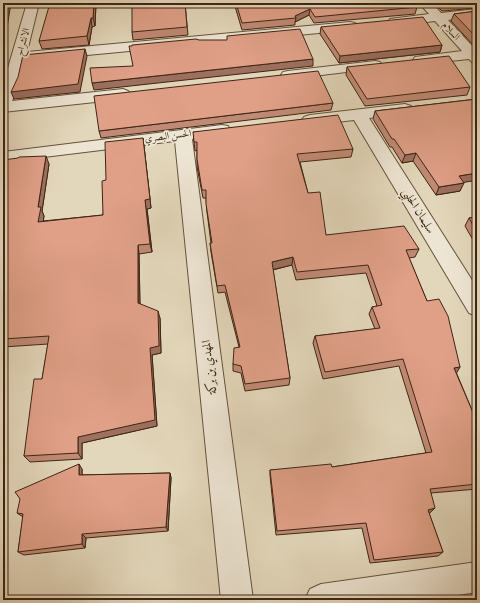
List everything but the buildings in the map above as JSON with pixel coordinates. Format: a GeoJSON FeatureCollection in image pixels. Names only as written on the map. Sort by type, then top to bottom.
{"type":"FeatureCollection","features":[{"type":"Feature","properties":{"kind":"street","name":"الانشراح"},"geometry":{"type":"LineString","coordinates":[[3,106],[7,84],[19,57],[33,3]]}},
{"type":"Feature","properties":{"kind":"street","name":"السلام"},"geometry":{"type":"LineString","coordinates":[[425,3],[475,57]]}},
{"type":"Feature","properties":{"kind":"street"},"geometry":{"type":"LineString","coordinates":[[383,23],[477,14]]}},
{"type":"Feature","properties":{"kind":"street"},"geometry":{"type":"LineString","coordinates":[[19,57],[359,25]]}},
{"type":"Feature","properties":{"kind":"street"},"geometry":{"type":"LineString","coordinates":[[410,61],[475,57]]}},
{"type":"Feature","properties":{"kind":"street"},"geometry":{"type":"LineString","coordinates":[[277,76],[386,64]]}},
{"type":"Feature","properties":{"kind":"street"},"geometry":{"type":"LineString","coordinates":[[3,106],[136,92]]}},
{"type":"Feature","properties":{"kind":"street"},"geometry":{"type":"LineString","coordinates":[[298,121],[422,107]]}},
{"type":"Feature","properties":{"kind":"street","name":"سليمان الحلبي"},"geometry":{"type":"LineString","coordinates":[[359,115],[477,307]]}},
{"type":"Feature","properties":{"kind":"street","name":"الحسن البصري"},"geometry":{"type":"LineString","coordinates":[[3,157],[236,128]]}},
{"type":"Feature","properties":{"kind":"street","name":"المهدي بن بركة"},"geometry":{"type":"LineString","coordinates":[[183,134],[237,600]]}},
{"type":"Feature","properties":{"kind":"street"},"geometry":{"type":"LineString","coordinates":[[321,600],[477,577]]}}]}
